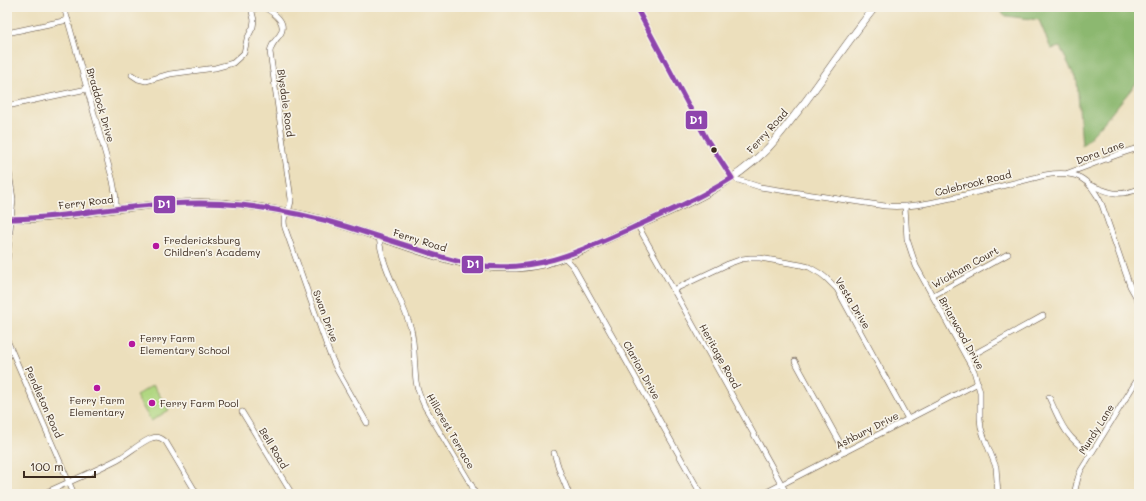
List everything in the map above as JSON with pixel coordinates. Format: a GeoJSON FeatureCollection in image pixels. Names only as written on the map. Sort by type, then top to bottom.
{"type":"FeatureCollection","features":[{"type":"Feature","properties":{"kind":"main road","name":"Ferry Road"},"geometry":{"type":"LineString","coordinates":[[9,219],[52,217],[158,204],[214,203],[241,205],[325,220],[459,262],[480,266],[499,268],[527,267],[550,262],[638,226],[704,195],[732,178],[758,158],[779,136],[875,7]]}},
{"type":"Feature","properties":{"kind":"street","name":"Braddock Drive"},"geometry":{"type":"LineString","coordinates":[[64,7],[113,181],[116,208]]}},
{"type":"Feature","properties":{"kind":"street"},"geometry":{"type":"LineString","coordinates":[[132,76],[146,81],[170,74],[215,68],[233,63],[244,53],[247,39],[254,24],[252,12],[258,7]]}},
{"type":"Feature","properties":{"kind":"street","name":"Blysdale Road"},"geometry":{"type":"LineString","coordinates":[[264,7],[278,16],[282,24],[282,31],[272,44],[270,52],[292,199],[287,212]]}},
{"type":"Feature","properties":{"kind":"street"},"geometry":{"type":"LineString","coordinates":[[636,7],[706,138],[732,178]]}},
{"type":"Feature","properties":{"kind":"street"},"geometry":{"type":"LineString","coordinates":[[7,32],[68,20]]}},
{"type":"Feature","properties":{"kind":"street"},"geometry":{"type":"LineString","coordinates":[[7,106],[87,89]]}},
{"type":"Feature","properties":{"kind":"street","name":"Dora Lane"},"geometry":{"type":"LineString","coordinates":[[1067,173],[1123,152],[1139,148]]}},
{"type":"Feature","properties":{"kind":"street"},"geometry":{"type":"LineString","coordinates":[[7,159],[13,199],[9,219],[7,261]]}},
{"type":"Feature","properties":{"kind":"street"},"geometry":{"type":"LineString","coordinates":[[1067,173],[1077,176],[1102,190],[1116,194],[1139,189]]}},
{"type":"Feature","properties":{"kind":"street","name":"Colebrook Road"},"geometry":{"type":"LineString","coordinates":[[732,178],[760,187],[885,206],[905,207],[970,194],[1045,175],[1067,173]]}},
{"type":"Feature","properties":{"kind":"street"},"geometry":{"type":"LineString","coordinates":[[1089,184],[1098,196],[1130,286],[1139,302]]}},
{"type":"Feature","properties":{"kind":"street","name":"Briarwood Drive"},"geometry":{"type":"LineString","coordinates":[[905,207],[906,229],[910,250],[916,266],[974,371],[978,383],[981,428],[996,467],[998,494]]}},
{"type":"Feature","properties":{"kind":"street","name":"Swan Drive"},"geometry":{"type":"LineString","coordinates":[[287,212],[283,218],[285,228],[329,352],[337,370],[367,423]]}},
{"type":"Feature","properties":{"kind":"street","name":"Heritage Road"},"geometry":{"type":"LineString","coordinates":[[638,226],[787,494]]}},
{"type":"Feature","properties":{"kind":"street","name":"Hillcrest Terrace"},"geometry":{"type":"LineString","coordinates":[[379,237],[384,264],[401,303],[410,329],[414,349],[416,381],[420,396],[472,486],[475,494]]}},
{"type":"Feature","properties":{"kind":"street","name":"Wickham Court"},"geometry":{"type":"LineString","coordinates":[[932,296],[1008,254]]}},
{"type":"Feature","properties":{"kind":"street","name":"Clarion Drive"},"geometry":{"type":"LineString","coordinates":[[564,257],[574,268],[701,494]]}},
{"type":"Feature","properties":{"kind":"street","name":"Vesta Drive"},"geometry":{"type":"LineString","coordinates":[[673,290],[742,259],[767,259],[801,265],[815,270],[826,278],[836,290],[908,419]]}},
{"type":"Feature","properties":{"kind":"street"},"geometry":{"type":"LineString","coordinates":[[967,358],[1043,316]]}},
{"type":"Feature","properties":{"kind":"street","name":"Pendleton Road"},"geometry":{"type":"LineString","coordinates":[[7,340],[74,494]]}},
{"type":"Feature","properties":{"kind":"street"},"geometry":{"type":"LineString","coordinates":[[795,361],[845,452]]}},
{"type":"Feature","properties":{"kind":"street","name":"Mundy Lane"},"geometry":{"type":"LineString","coordinates":[[1074,494],[1081,470],[1139,376]]}},
{"type":"Feature","properties":{"kind":"street","name":"Ashbury Drive"},"geometry":{"type":"LineString","coordinates":[[764,494],[978,383]]}},
{"type":"Feature","properties":{"kind":"street"},"geometry":{"type":"LineString","coordinates":[[1049,397],[1066,433],[1078,445],[1091,453]]}},
{"type":"Feature","properties":{"kind":"street","name":"Bell Road"},"geometry":{"type":"LineString","coordinates":[[242,412],[292,494]]}},
{"type":"Feature","properties":{"kind":"street"},"geometry":{"type":"LineString","coordinates":[[42,494],[101,468],[154,437],[157,437],[166,442],[197,494]]}},
{"type":"Feature","properties":{"kind":"street"},"geometry":{"type":"LineString","coordinates":[[554,453],[569,494]]}},
{"type":"Feature","properties":{"kind":"green space"},"geometry":{"type":"Polygon","coordinates":[[[996,7],[1139,7],[1139,80],[1082,146],[1077,81],[1060,47],[1051,49],[1039,20],[1006,16],[996,7]]]}},
{"type":"Feature","properties":{"kind":"green space","name":"Ferry Farm Pool"},"geometry":{"type":"Polygon","coordinates":[[[153,385],[169,410],[151,421],[136,396],[153,385]]]}},
{"type":"Feature","properties":{"kind":"transit line","name":"D1"},"geometry":{"type":"LineString","coordinates":[[7,219],[52,216],[151,205],[187,203],[241,205],[295,213],[322,219],[447,259],[475,265],[498,267],[520,266],[540,263],[561,257],[600,242],[699,197],[732,178],[706,138],[636,7]]}},
{"type":"Feature","properties":{"kind":"place","name":"Fredericksburg Children's Academy"},"geometry":{"type":"Point","coordinates":[156,246]}},
{"type":"Feature","properties":{"kind":"place","name":"Ferry Farm Elementary School"},"geometry":{"type":"Point","coordinates":[132,344]}},
{"type":"Feature","properties":{"kind":"place","name":"Ferry Farm Elementary"},"geometry":{"type":"Point","coordinates":[97,388]}},
{"type":"Feature","properties":{"kind":"place","name":"Ferry Farm Pool"},"geometry":{"type":"Point","coordinates":[152,403]}}]}
